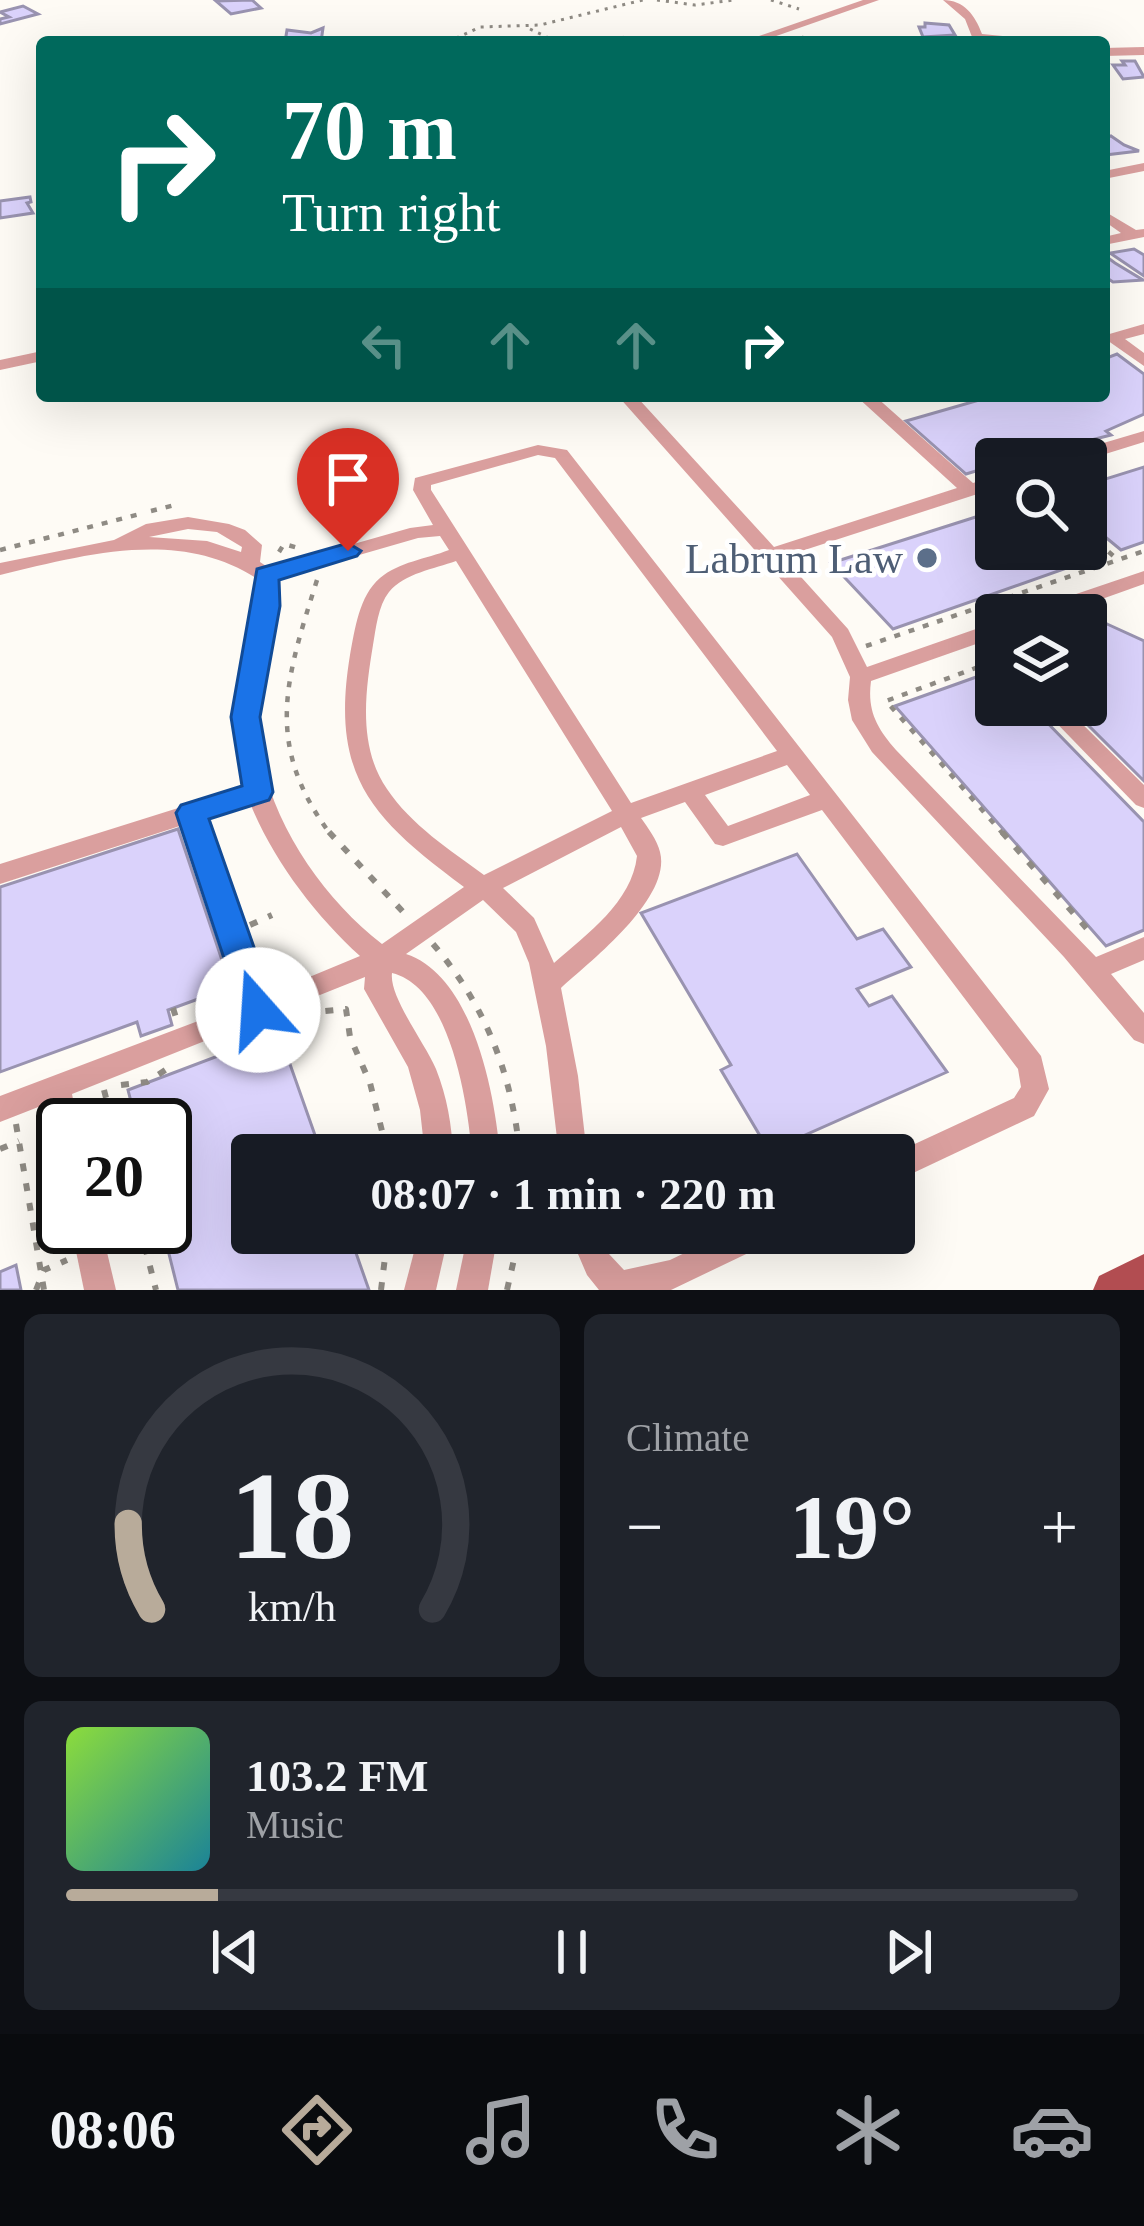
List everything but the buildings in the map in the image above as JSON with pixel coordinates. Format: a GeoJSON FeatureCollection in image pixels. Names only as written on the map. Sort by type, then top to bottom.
{"type":"FeatureCollection","features":[{"type":"Feature","properties":{"kind":"main road"},"geometry":{"type":"LineString","coordinates":[[1113,1290],[1144,1274]]}},
{"type":"Feature","properties":{"kind":"street"},"geometry":{"type":"LineString","coordinates":[[766,36],[874,0]]}},
{"type":"Feature","properties":{"kind":"street"},"geometry":{"type":"LineString","coordinates":[[949,0],[967,14],[978,36]]}},
{"type":"Feature","properties":{"kind":"street"},"geometry":{"type":"LineString","coordinates":[[1110,52],[1144,51]]}},
{"type":"Feature","properties":{"kind":"street"},"geometry":{"type":"LineString","coordinates":[[1110,174],[1144,167]]}},
{"type":"Feature","properties":{"kind":"street"},"geometry":{"type":"LineString","coordinates":[[1110,217],[1139,234]]}},
{"type":"Feature","properties":{"kind":"street"},"geometry":{"type":"LineString","coordinates":[[1144,328],[1112,338],[1144,361]]}},
{"type":"Feature","properties":{"kind":"street"},"geometry":{"type":"LineString","coordinates":[[0,365],[36,357]]}},
{"type":"Feature","properties":{"kind":"street"},"geometry":{"type":"LineString","coordinates":[[632,402],[841,634],[861,677],[855,703],[867,730],[1144,1031]]}},
{"type":"Feature","properties":{"kind":"street"},"geometry":{"type":"LineString","coordinates":[[872,402],[970,490]]}},
{"type":"Feature","properties":{"kind":"street"},"geometry":{"type":"LineString","coordinates":[[1107,448],[1144,436]]}},
{"type":"Feature","properties":{"kind":"street"},"geometry":{"type":"LineString","coordinates":[[545,987],[644,886],[649,855],[422,490],[422,482],[538,449],[561,454],[1031,1065],[1035,1089],[1024,1107],[915,1158]]}},
{"type":"Feature","properties":{"kind":"street"},"geometry":{"type":"LineString","coordinates":[[769,555],[975,488]]}},
{"type":"Feature","properties":{"kind":"street"},"geometry":{"type":"LineString","coordinates":[[194,545],[206,525]]}},
{"type":"Feature","properties":{"kind":"street"},"geometry":{"type":"LineString","coordinates":[[122,543],[149,528],[206,525],[252,545],[267,606],[245,717],[258,792],[270,823],[297,865],[382,958],[414,968],[458,1032],[476,1080],[483,1134]]}},
{"type":"Feature","properties":{"kind":"street"},"geometry":{"type":"LineString","coordinates":[[0,569],[122,543],[194,545],[258,568],[314,560],[417,532],[446,530]]}},
{"type":"Feature","properties":{"kind":"street"},"geometry":{"type":"LineString","coordinates":[[460,552],[395,576],[380,589],[353,696],[362,765],[376,796],[406,832],[511,908],[534,939],[570,1134]]}},
{"type":"Feature","properties":{"kind":"street"},"geometry":{"type":"LineString","coordinates":[[1107,595],[1139,586]]}},
{"type":"Feature","properties":{"kind":"street"},"geometry":{"type":"LineString","coordinates":[[861,677],[975,649]]}},
{"type":"Feature","properties":{"kind":"street"},"geometry":{"type":"LineString","coordinates":[[1071,726],[1144,799]]}},
{"type":"Feature","properties":{"kind":"street"},"geometry":{"type":"LineString","coordinates":[[77,1098],[258,1010],[382,958],[484,887],[626,814],[794,754]]}},
{"type":"Feature","properties":{"kind":"street"},"geometry":{"type":"LineString","coordinates":[[690,791],[723,837],[829,798]]}},
{"type":"Feature","properties":{"kind":"street"},"geometry":{"type":"LineString","coordinates":[[0,874],[258,792]]}},
{"type":"Feature","properties":{"kind":"street"},"geometry":{"type":"LineString","coordinates":[[191,813],[258,1010]]}},
{"type":"Feature","properties":{"kind":"street"},"geometry":{"type":"LineString","coordinates":[[1092,971],[1144,948]]}},
{"type":"Feature","properties":{"kind":"street"},"geometry":{"type":"LineString","coordinates":[[382,958],[377,989],[407,1033],[424,1073],[436,1134]]}},
{"type":"Feature","properties":{"kind":"street"},"geometry":{"type":"LineString","coordinates":[[0,1108],[36,1107]]}},
{"type":"Feature","properties":{"kind":"street"},"geometry":{"type":"LineString","coordinates":[[92,1254],[100,1290]]}},
{"type":"Feature","properties":{"kind":"street"},"geometry":{"type":"LineString","coordinates":[[420,1290],[429,1254]]}},
{"type":"Feature","properties":{"kind":"street"},"geometry":{"type":"LineString","coordinates":[[472,1290],[479,1254]]}},
{"type":"Feature","properties":{"kind":"street"},"geometry":{"type":"LineString","coordinates":[[595,1254],[608,1278],[625,1287],[656,1282],[714,1254]]}},
{"type":"Feature","properties":{"kind":"path"},"geometry":{"type":"LineString","coordinates":[[456,36],[487,26],[555,22],[643,0]]}},
{"type":"Feature","properties":{"kind":"path"},"geometry":{"type":"LineString","coordinates":[[657,0],[705,4],[733,0]]}},
{"type":"Feature","properties":{"kind":"path"},"geometry":{"type":"LineString","coordinates":[[545,32],[580,16]]}},
{"type":"Feature","properties":{"kind":"path"},"geometry":{"type":"LineString","coordinates":[[545,32],[555,22]]}},
{"type":"Feature","properties":{"kind":"path"},"geometry":{"type":"LineString","coordinates":[[524,27],[550,36]]}},
{"type":"Feature","properties":{"kind":"path"},"geometry":{"type":"LineString","coordinates":[[0,550],[179,503]]}},
{"type":"Feature","properties":{"kind":"path"},"geometry":{"type":"LineString","coordinates":[[258,568],[284,544],[314,560],[316,580],[285,694],[296,773],[328,836],[458,969],[494,1034],[517,1134]]}},
{"type":"Feature","properties":{"kind":"path"},"geometry":{"type":"LineString","coordinates":[[1107,550],[1118,560]]}},
{"type":"Feature","properties":{"kind":"path"},"geometry":{"type":"LineString","coordinates":[[1107,564],[1144,551]]}},
{"type":"Feature","properties":{"kind":"path"},"geometry":{"type":"LineString","coordinates":[[849,652],[1087,570]]}},
{"type":"Feature","properties":{"kind":"path"},"geometry":{"type":"LineString","coordinates":[[975,654],[886,701],[1090,933]]}},
{"type":"Feature","properties":{"kind":"path"},"geometry":{"type":"LineString","coordinates":[[216,1049],[314,1014],[346,1009],[350,1037],[370,1083],[383,1134]]}},
{"type":"Feature","properties":{"kind":"path"},"geometry":{"type":"LineString","coordinates":[[106,1098],[104,1090],[164,1074],[184,1060]]}},
{"type":"Feature","properties":{"kind":"path"},"geometry":{"type":"LineString","coordinates":[[36,1115],[16,1123],[44,1290]]}},
{"type":"Feature","properties":{"kind":"path"},"geometry":{"type":"LineString","coordinates":[[0,1149],[19,1141]]}},
{"type":"Feature","properties":{"kind":"path"},"geometry":{"type":"LineString","coordinates":[[147,1254],[156,1290]]}},
{"type":"Feature","properties":{"kind":"path"},"geometry":{"type":"LineString","coordinates":[[381,1290],[385,1254]]}},
{"type":"Feature","properties":{"kind":"path"},"geometry":{"type":"LineString","coordinates":[[507,1290],[515,1254]]}},
{"type":"Feature","properties":{"kind":"place","name":"Labrum Law"},"geometry":{"type":"Point","coordinates":[927,558]}},
{"type":"Feature","properties":{"kind":"route"},"geometry":{"type":"LineString","coordinates":[[258,1010],[191,813],[258,792],[245,717],[267,606],[266,575],[348,551]]}}]}
